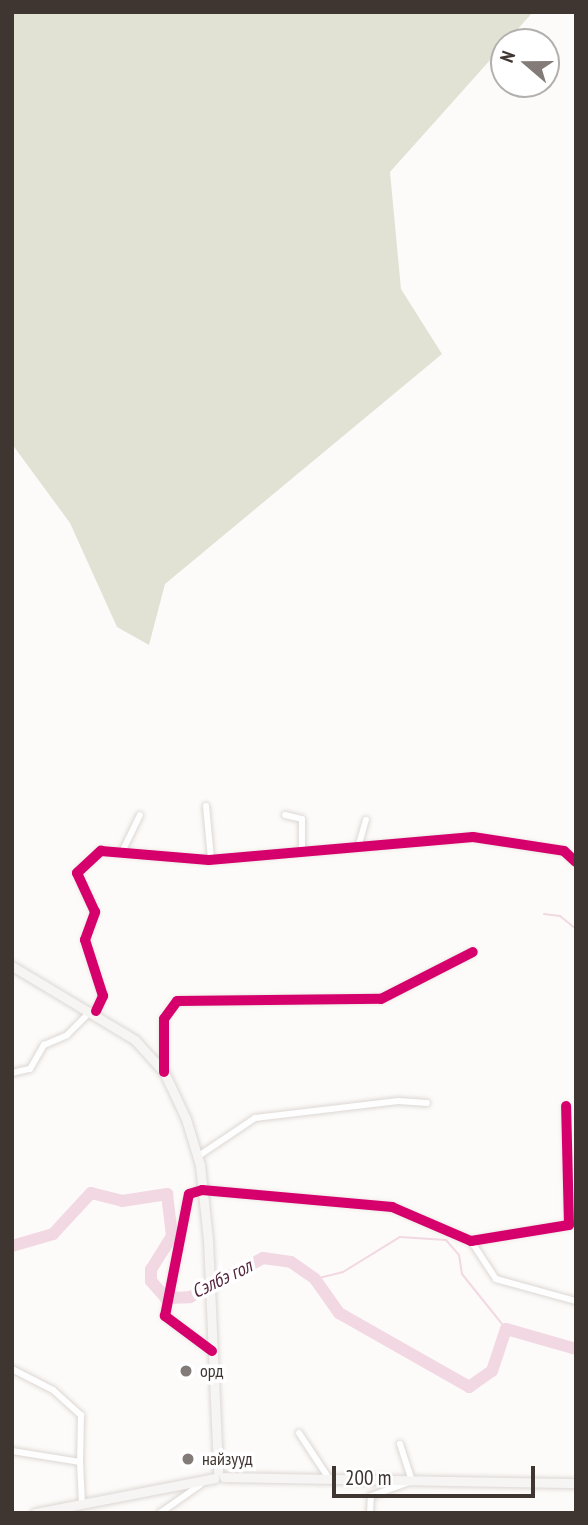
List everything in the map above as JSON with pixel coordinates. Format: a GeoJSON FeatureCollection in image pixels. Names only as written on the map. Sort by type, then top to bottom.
{"type":"FeatureCollection","features":[{"type":"Feature","properties":{"kind":"main road"},"geometry":{"type":"LineString","coordinates":[[12,966],[94,1010],[164,1072],[197,1157],[202,1190],[208,1240],[219,1476]]}},
{"type":"Feature","properties":{"kind":"main road"},"geometry":{"type":"LineString","coordinates":[[35,1513],[200,1485],[219,1476],[576,1483]]}},
{"type":"Feature","properties":{"kind":"street"},"geometry":{"type":"LineString","coordinates":[[206,806],[211,859]]}},
{"type":"Feature","properties":{"kind":"street"},"geometry":{"type":"LineString","coordinates":[[122,852],[140,815]]}},
{"type":"Feature","properties":{"kind":"street"},"geometry":{"type":"LineString","coordinates":[[285,815],[302,819],[302,850]]}},
{"type":"Feature","properties":{"kind":"street"},"geometry":{"type":"LineString","coordinates":[[359,844],[366,820]]}},
{"type":"Feature","properties":{"kind":"street"},"geometry":{"type":"LineString","coordinates":[[12,1073],[30,1069],[44,1045],[67,1035],[94,1010],[103,996],[85,940],[95,912],[77,873],[101,851],[211,859],[359,844],[472,837],[564,851],[576,862]]}},
{"type":"Feature","properties":{"kind":"street"},"geometry":{"type":"LineString","coordinates":[[164,1072],[164,1019],[177,1001],[381,999],[473,952]]}},
{"type":"Feature","properties":{"kind":"street"},"geometry":{"type":"LineString","coordinates":[[197,1157],[255,1118],[427,1103]]}},
{"type":"Feature","properties":{"kind":"street"},"geometry":{"type":"LineString","coordinates":[[212,1351],[165,1316],[187,1198],[202,1190],[392,1207],[471,1241],[573,1225],[566,1106]]}},
{"type":"Feature","properties":{"kind":"street"},"geometry":{"type":"LineString","coordinates":[[471,1241],[496,1279],[576,1301]]}},
{"type":"Feature","properties":{"kind":"street"},"geometry":{"type":"LineString","coordinates":[[12,1369],[53,1390],[81,1415],[82,1504]]}},
{"type":"Feature","properties":{"kind":"street"},"geometry":{"type":"LineString","coordinates":[[299,1433],[330,1480]]}},
{"type":"Feature","properties":{"kind":"street"},"geometry":{"type":"LineString","coordinates":[[370,1513],[371,1496],[412,1481],[400,1444]]}},
{"type":"Feature","properties":{"kind":"street"},"geometry":{"type":"LineString","coordinates":[[12,1451],[80,1462]]}},
{"type":"Feature","properties":{"kind":"street"},"geometry":{"type":"LineString","coordinates":[[160,1513],[200,1485]]}},
{"type":"Feature","properties":{"kind":"shaded area"},"geometry":{"type":"Polygon","coordinates":[[[12,12],[533,12],[519,28],[490,28],[490,60],[390,172],[401,289],[442,354],[165,584],[149,645],[117,627],[70,523],[12,444],[12,12]]]}},
{"type":"Feature","properties":{"kind":"waterway"},"geometry":{"type":"LineString","coordinates":[[544,914],[560,916],[576,929]]}},
{"type":"Feature","properties":{"kind":"waterway","name":"Сэлбэ гол"},"geometry":{"type":"LineString","coordinates":[[12,1246],[53,1234],[91,1193],[122,1201],[167,1194],[172,1236],[151,1269],[151,1281],[166,1298],[190,1297],[263,1258],[291,1262],[315,1279],[339,1313],[469,1387],[492,1371],[506,1329],[576,1349]]}},
{"type":"Feature","properties":{"kind":"waterway"},"geometry":{"type":"LineString","coordinates":[[315,1279],[343,1272],[400,1237],[446,1240],[459,1255],[462,1274],[506,1329]]}},
{"type":"Feature","properties":{"kind":"cycle path"},"geometry":{"type":"LineString","coordinates":[[96,1011],[103,996],[85,940],[95,912],[77,873],[101,851],[209,860],[473,837],[564,851],[576,862]]}},
{"type":"Feature","properties":{"kind":"cycle path"},"geometry":{"type":"LineString","coordinates":[[164,1072],[164,1019],[177,1001],[381,999],[473,952]]}},
{"type":"Feature","properties":{"kind":"cycle path"},"geometry":{"type":"LineString","coordinates":[[212,1351],[165,1316],[189,1194],[202,1190],[392,1207],[471,1241],[569,1225],[566,1106]]}},
{"type":"Feature","properties":{"kind":"place","name":"орд"},"geometry":{"type":"Point","coordinates":[186,1371]}},
{"type":"Feature","properties":{"kind":"place","name":"найзууд"},"geometry":{"type":"Point","coordinates":[188,1459]}}]}
